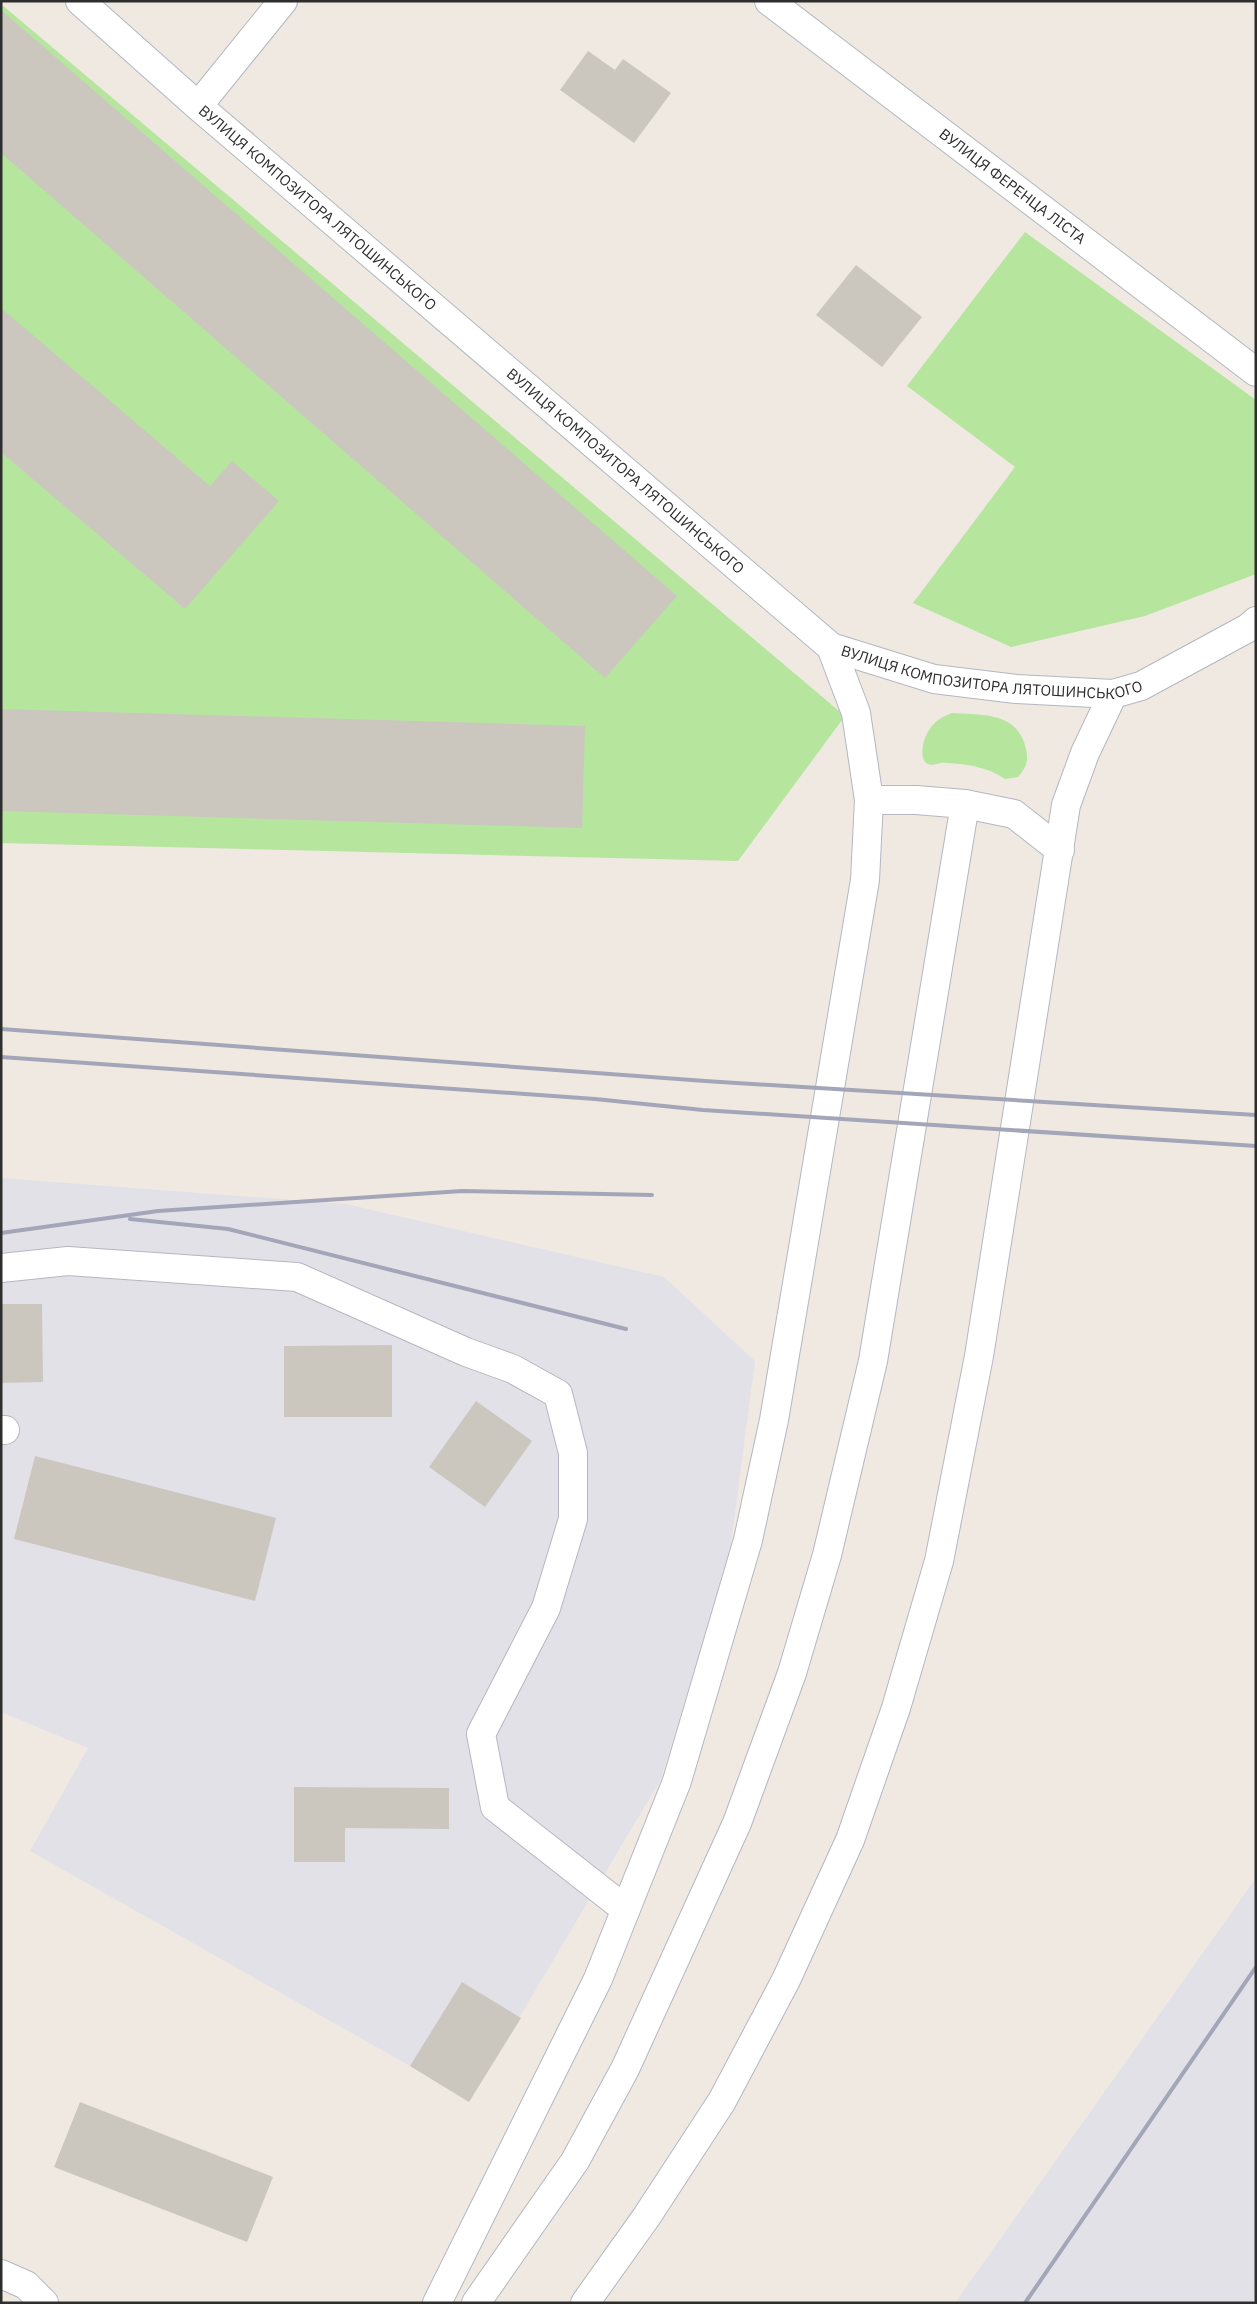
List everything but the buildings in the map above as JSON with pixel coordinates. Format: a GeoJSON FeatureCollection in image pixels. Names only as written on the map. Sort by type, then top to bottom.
{"type":"FeatureCollection","features":[{"type":"Feature","properties":{"kind":"street","name":"ВУЛИЦЯ КОМПОЗИТОРА ЛЯТОШИНСЬКОГО"},"geometry":{"type":"LineString","coordinates":[[80,1],[198,106],[831,647],[934,679],[1016,689],[1113,694],[1141,686],[1241,632],[1256,621]]}},
{"type":"Feature","properties":{"kind":"street"},"geometry":{"type":"LineString","coordinates":[[198,106],[283,1]]}},
{"type":"Feature","properties":{"kind":"street","name":"ВУЛИЦЯ ФЕРЕНЦА ЛІСТА"},"geometry":{"type":"LineString","coordinates":[[769,1],[1256,372]]}},
{"type":"Feature","properties":{"kind":"street"},"geometry":{"type":"LineString","coordinates":[[438,2303],[598,1979],[677,1781],[748,1540],[776,1410],[865,880],[869,800],[856,713],[831,647]]}},
{"type":"Feature","properties":{"kind":"street"},"geometry":{"type":"LineString","coordinates":[[585,2303],[647,2216],[722,2102],[786,1980],[850,1840],[896,1708],[938,1561],[979,1356],[1066,805],[1084,753],[1113,694]]}},
{"type":"Feature","properties":{"kind":"street"},"geometry":{"type":"LineString","coordinates":[[869,800],[916,800],[965,804],[1014,814],[1060,850]]}},
{"type":"Feature","properties":{"kind":"street"},"geometry":{"type":"LineString","coordinates":[[476,2303],[575,2162],[625,2069],[737,1822],[792,1672],[827,1555],[874,1361],[965,804]]}},
{"type":"Feature","properties":{"kind":"street"},"geometry":{"type":"LineString","coordinates":[[1,1268],[68,1261],[297,1277],[466,1352],[514,1369],[558,1394],[573,1452],[573,1519],[546,1608],[481,1734],[495,1807],[626,1909]]}},
{"type":"Feature","properties":{"kind":"street"},"geometry":{"type":"LineString","coordinates":[[1,2274],[35,2294]]}},
{"type":"Feature","properties":{"kind":"shaded area"},"geometry":{"type":"Polygon","coordinates":[[[1,1178],[346,1204],[664,1277],[755,1361],[730,1551],[661,1779],[469,2102],[410,2066],[30,1851],[88,1748],[1,1712],[1,1178]]]}},
{"type":"Feature","properties":{"kind":"shaded area"},"geometry":{"type":"Polygon","coordinates":[[[1256,1878],[1256,2303],[955,2303],[1256,1878]]]}},
{"type":"Feature","properties":{"kind":"green space"},"geometry":{"type":"Polygon","coordinates":[[[1,4],[845,716],[738,861],[1,843],[1,4]]]}},
{"type":"Feature","properties":{"kind":"green space"},"geometry":{"type":"Polygon","coordinates":[[[1025,232],[1256,400],[1256,574],[1145,616],[1011,647],[913,603],[1015,467],[907,386],[1025,232]]]}},
{"type":"Feature","properties":{"kind":"green space"},"geometry":{"type":"Polygon","coordinates":[[[952,713],[976,714],[998,718],[1015,728],[1022,737],[1027,757],[1025,767],[1018,777],[1005,779],[992,772],[969,765],[927,764],[923,758],[922,750],[927,733],[932,725],[952,713]]]}},
{"type":"Feature","properties":{"kind":"railway"},"geometry":{"type":"LineString","coordinates":[[1,1029],[705,1081],[1256,1115]]}},
{"type":"Feature","properties":{"kind":"railway"},"geometry":{"type":"LineString","coordinates":[[1,1057],[595,1099],[703,1110],[1256,1146]]}},
{"type":"Feature","properties":{"kind":"railway"},"geometry":{"type":"LineString","coordinates":[[1,1233],[158,1211],[462,1191],[652,1195]]}},
{"type":"Feature","properties":{"kind":"railway"},"geometry":{"type":"LineString","coordinates":[[130,1219],[228,1229],[626,1329]]}},
{"type":"Feature","properties":{"kind":"railway"},"geometry":{"type":"LineString","coordinates":[[1025,2303],[1256,1967]]}}]}
